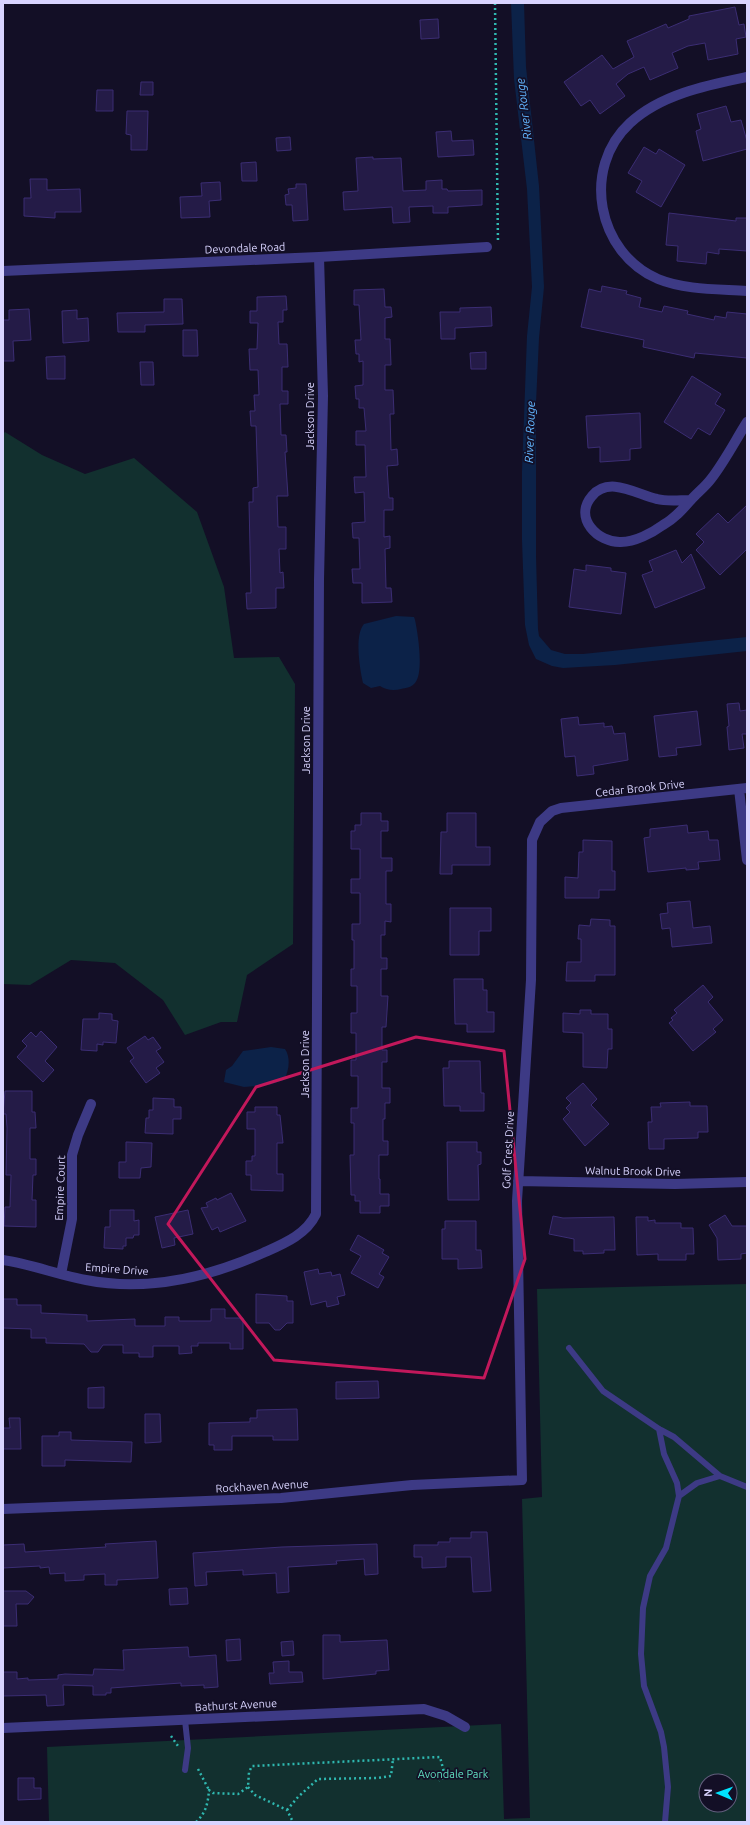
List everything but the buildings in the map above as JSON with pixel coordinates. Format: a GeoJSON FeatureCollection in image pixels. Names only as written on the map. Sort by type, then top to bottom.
{"type":"FeatureCollection","features":[{"type":"Feature","properties":{"kind":"street"},"geometry":{"type":"LineString","coordinates":[[747,77],[690,92],[657,105],[630,122],[618,136],[610,150],[601,179],[600,196],[606,225],[627,259],[641,270],[673,284],[747,291]]}},
{"type":"Feature","properties":{"kind":"street","name":"Devondale Road"},"geometry":{"type":"LineString","coordinates":[[3,271],[487,248]]}},
{"type":"Feature","properties":{"kind":"street","name":"Jackson Drive"},"geometry":{"type":"LineString","coordinates":[[312,1222],[317,1206],[319,588],[323,396],[319,257]]}},
{"type":"Feature","properties":{"kind":"street"},"geometry":{"type":"LineString","coordinates":[[691,500],[658,500],[626,488],[606,488],[592,496],[587,506],[586,516],[589,527],[603,540],[623,542],[651,532],[664,525],[677,516],[712,478],[747,422]]}},
{"type":"Feature","properties":{"kind":"street"},"geometry":{"type":"LineString","coordinates":[[743,788],[747,860]]}},
{"type":"Feature","properties":{"kind":"street","name":"Cedar Brook Drive"},"geometry":{"type":"LineString","coordinates":[[540,822],[552,811],[561,808],[743,788]]}},
{"type":"Feature","properties":{"kind":"street","name":"Golf Crest Drive"},"geometry":{"type":"LineString","coordinates":[[522,1480],[517,1231],[518,1181],[531,988],[532,840],[534,831],[540,822]]}},
{"type":"Feature","properties":{"kind":"street","name":"Empire Court"},"geometry":{"type":"LineString","coordinates":[[61,1274],[72,1218],[72,1155],[78,1135],[91,1104]]}},
{"type":"Feature","properties":{"kind":"street","name":"Walnut Brook Drive"},"geometry":{"type":"LineString","coordinates":[[518,1181],[675,1184],[747,1182]]}},
{"type":"Feature","properties":{"kind":"street","name":"Empire Drive"},"geometry":{"type":"LineString","coordinates":[[3,1260],[88,1280],[135,1284],[173,1282],[196,1277],[240,1263],[267,1251],[307,1229],[312,1222]]}},
{"type":"Feature","properties":{"kind":"street","name":"Rockhaven Avenue"},"geometry":{"type":"LineString","coordinates":[[3,1509],[281,1498],[412,1485],[522,1480]]}},
{"type":"Feature","properties":{"kind":"street","name":"Bathurst Avenue"},"geometry":{"type":"LineString","coordinates":[[3,1728],[424,1709],[446,1716],[465,1727]]}},
{"type":"Feature","properties":{"kind":"lane"},"geometry":{"type":"LineString","coordinates":[[569,1348],[603,1391],[659,1429],[674,1437],[720,1476],[747,1487]]}},
{"type":"Feature","properties":{"kind":"lane"},"geometry":{"type":"LineString","coordinates":[[659,1429],[664,1454],[676,1483],[679,1496],[666,1548],[650,1576],[643,1608],[642,1654],[644,1686],[661,1732],[665,1761],[668,1787],[665,1822]]}},
{"type":"Feature","properties":{"kind":"lane"},"geometry":{"type":"LineString","coordinates":[[679,1496],[697,1483],[720,1476]]}},
{"type":"Feature","properties":{"kind":"lane"},"geometry":{"type":"LineString","coordinates":[[185,1770],[188,1748],[186,1720]]}},
{"type":"Feature","properties":{"kind":"path"},"geometry":{"type":"LineString","coordinates":[[487,248],[498,246],[495,3]]}},
{"type":"Feature","properties":{"kind":"path"},"geometry":{"type":"LineString","coordinates":[[293,1822],[287,1810],[255,1795],[248,1787],[249,1772],[252,1766],[440,1757],[445,1776],[439,1780]]}},
{"type":"Feature","properties":{"kind":"path"},"geometry":{"type":"LineString","coordinates":[[287,1810],[298,1797],[318,1779],[378,1778],[391,1776],[393,1759]]}},
{"type":"Feature","properties":{"kind":"path"},"geometry":{"type":"LineString","coordinates":[[198,1769],[209,1790],[213,1794],[238,1794],[248,1787]]}},
{"type":"Feature","properties":{"kind":"path"},"geometry":{"type":"LineString","coordinates":[[196,1822],[202,1816],[207,1804],[209,1790]]}},
{"type":"Feature","properties":{"kind":"highlighted area"},"geometry":{"type":"Polygon","coordinates":[[[416,1037],[504,1051],[525,1259],[484,1378],[274,1360],[168,1224],[256,1087],[416,1037]]]}},
{"type":"Feature","properties":{"kind":"green space"},"geometry":{"type":"Polygon","coordinates":[[[5,432],[42,455],[85,474],[134,458],[197,512],[224,587],[234,658],[279,657],[295,684],[293,944],[247,975],[237,1022],[221,1022],[185,1035],[163,1000],[115,963],[71,960],[30,985],[3,984],[3,434],[5,432]]]}},
{"type":"Feature","properties":{"kind":"green space","name":"Avondale Park"},"geometry":{"type":"Polygon","coordinates":[[[747,1284],[747,1822],[49,1822],[47,1747],[501,1724],[504,1819],[530,1818],[522,1499],[542,1497],[537,1289],[747,1284]]]}},
{"type":"Feature","properties":{"kind":"water","name":"River Rouge"},"geometry":{"type":"Polygon","coordinates":[[[511,3],[524,3],[526,67],[539,186],[544,287],[539,338],[536,403],[536,556],[539,636],[551,650],[565,654],[583,654],[747,637],[747,651],[615,665],[563,668],[552,666],[536,659],[529,645],[525,625],[522,540],[522,471],[527,336],[532,287],[527,189],[514,79],[511,3]]]}},
{"type":"Feature","properties":{"kind":"water"},"geometry":{"type":"Polygon","coordinates":[[[396,616],[414,617],[420,653],[418,678],[411,686],[396,690],[390,690],[380,686],[371,688],[363,683],[360,670],[358,644],[361,629],[364,624],[396,616]]]}},
{"type":"Feature","properties":{"kind":"water"},"geometry":{"type":"Polygon","coordinates":[[[271,1047],[285,1049],[287,1053],[289,1064],[284,1080],[269,1085],[244,1087],[224,1082],[226,1070],[232,1066],[243,1051],[271,1047]]]}}]}
